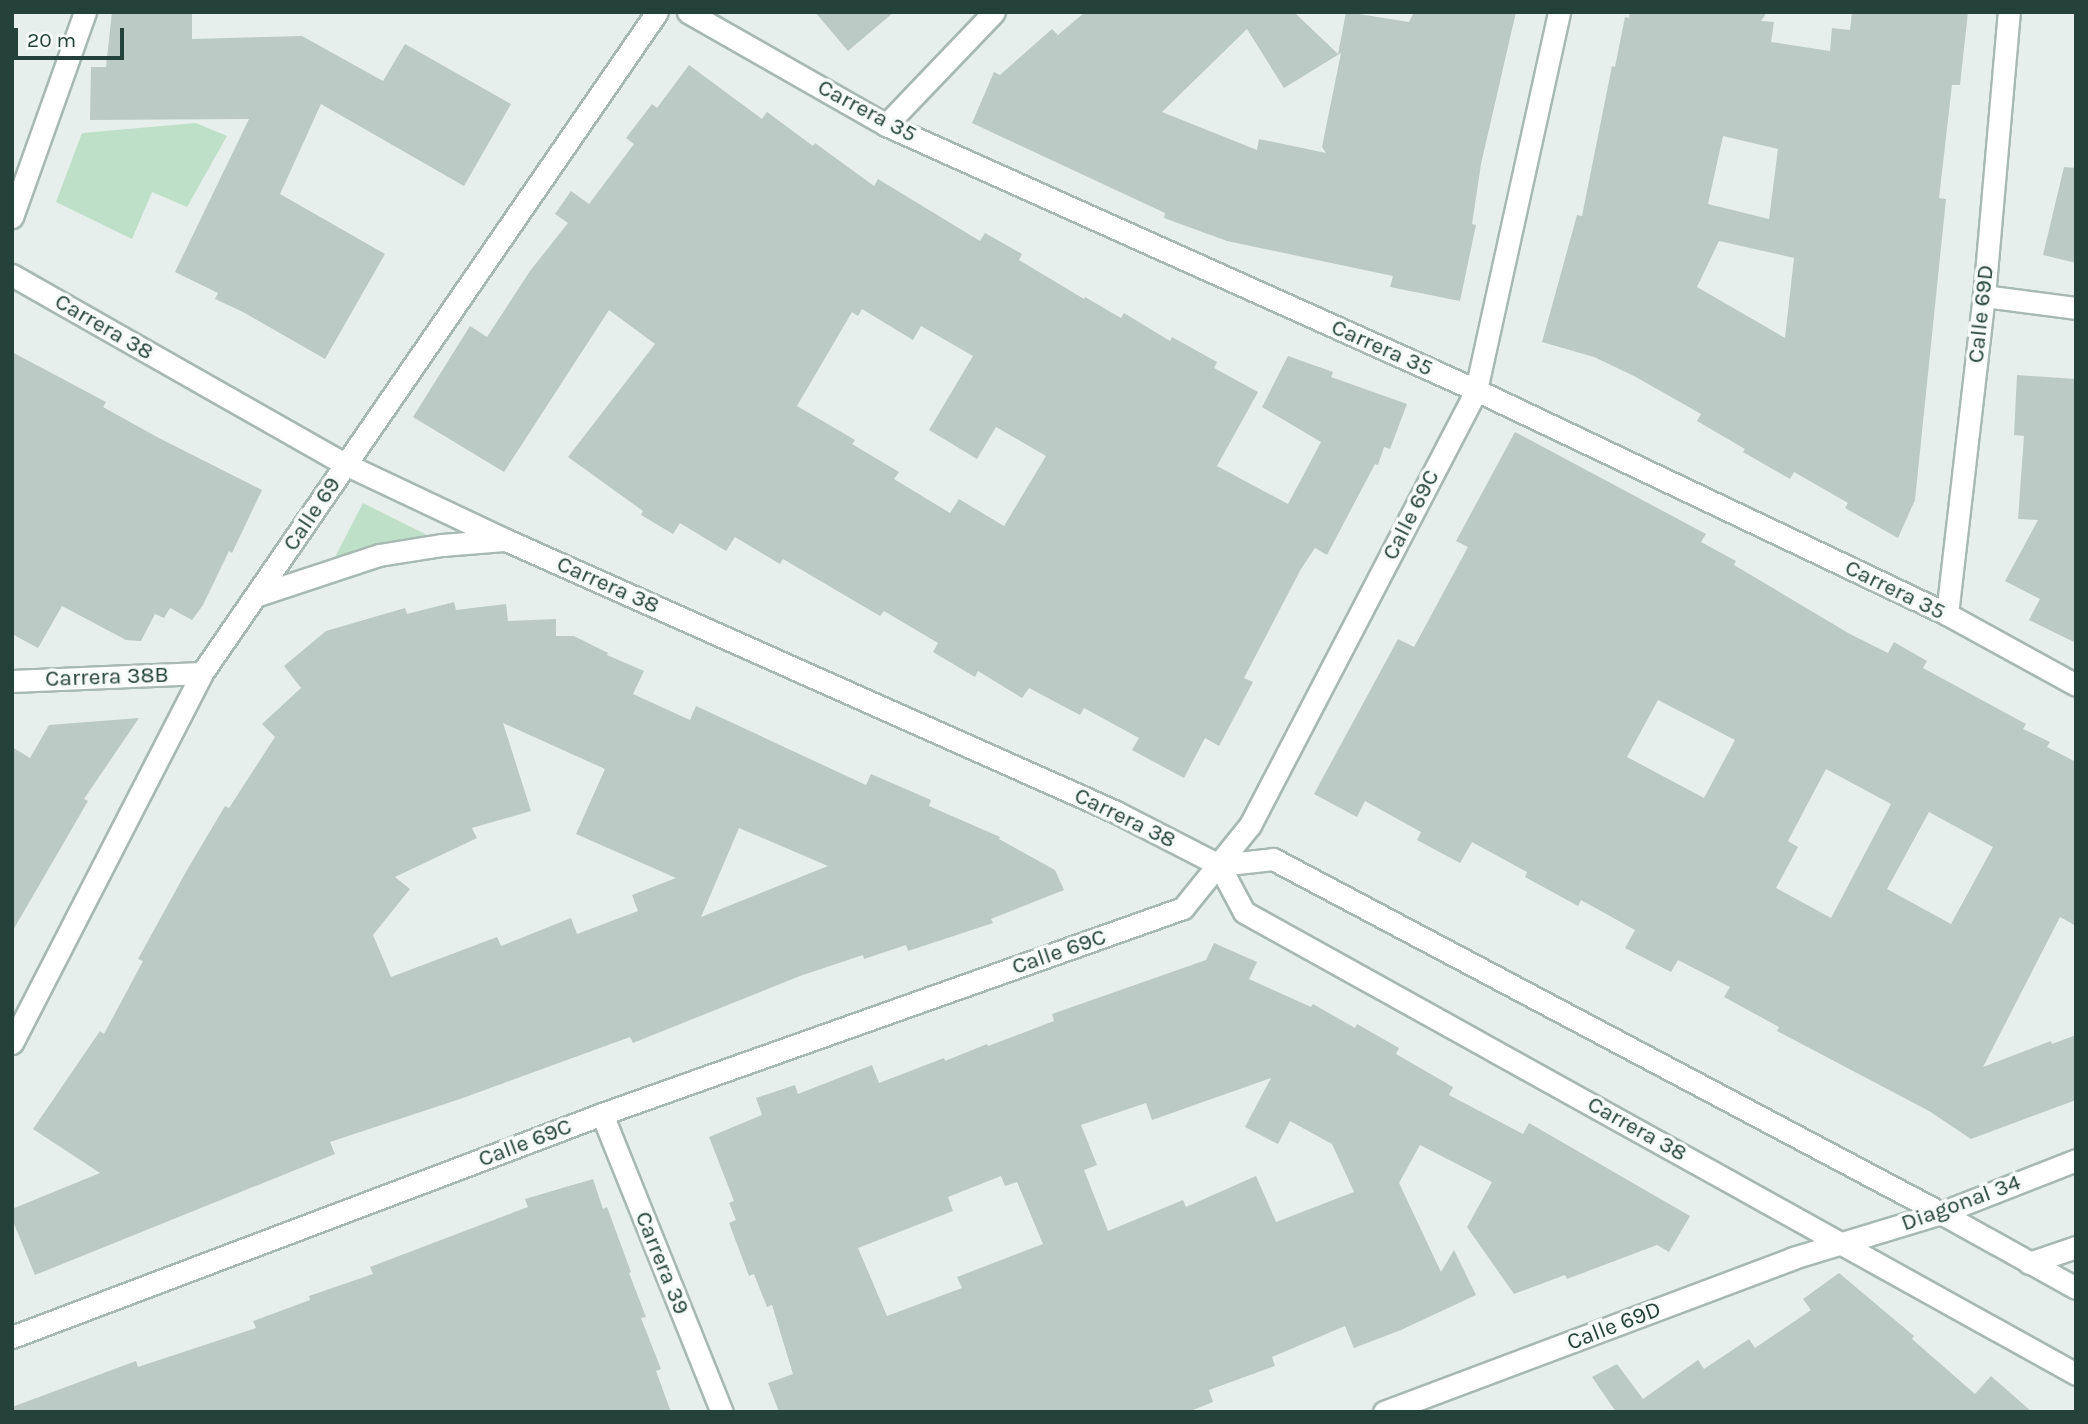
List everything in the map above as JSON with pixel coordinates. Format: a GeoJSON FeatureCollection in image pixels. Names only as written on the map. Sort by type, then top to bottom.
{"type":"FeatureCollection","features":[{"type":"Feature","properties":{"kind":"street"},"geometry":{"type":"LineString","coordinates":[[12,217],[85,12]]}},
{"type":"Feature","properties":{"kind":"street","name":"Calle 69"},"geometry":{"type":"LineString","coordinates":[[12,1043],[202,673],[657,12]]}},
{"type":"Feature","properties":{"kind":"street","name":"Carrera 35"},"geometry":{"type":"LineString","coordinates":[[688,12],[887,125],[1476,390],[1947,614],[2076,685]]}},
{"type":"Feature","properties":{"kind":"street"},"geometry":{"type":"LineString","coordinates":[[887,125],[995,12]]}},
{"type":"Feature","properties":{"kind":"street","name":"Calle 69C"},"geometry":{"type":"LineString","coordinates":[[12,1337],[602,1114],[1183,908],[1250,825],[1476,390],[1559,12]]}},
{"type":"Feature","properties":{"kind":"street","name":"Calle 69D"},"geometry":{"type":"LineString","coordinates":[[1947,614],[1984,296],[2009,12]]}},
{"type":"Feature","properties":{"kind":"street","name":"Carrera 38"},"geometry":{"type":"LineString","coordinates":[[12,275],[345,464],[506,540],[1116,811],[1219,865],[1244,912],[2076,1374]]}},
{"type":"Feature","properties":{"kind":"street"},"geometry":{"type":"LineString","coordinates":[[1984,296],[2076,308]]}},
{"type":"Feature","properties":{"kind":"street"},"geometry":{"type":"LineString","coordinates":[[258,595],[379,555],[442,545],[506,540]]}},
{"type":"Feature","properties":{"kind":"street","name":"Carrera 38B"},"geometry":{"type":"LineString","coordinates":[[12,681],[202,673]]}},
{"type":"Feature","properties":{"kind":"street"},"geometry":{"type":"LineString","coordinates":[[1219,865],[1273,859],[1941,1213],[2076,1289]]}},
{"type":"Feature","properties":{"kind":"street","name":"Carrera 39"},"geometry":{"type":"LineString","coordinates":[[602,1114],[722,1412]]}},
{"type":"Feature","properties":{"kind":"street","name":"Diagonal 34"},"geometry":{"type":"LineString","coordinates":[[1844,1244],[1941,1213],[2076,1160]]}},
{"type":"Feature","properties":{"kind":"street","name":"Calle 69D"},"geometry":{"type":"LineString","coordinates":[[1384,1412],[1793,1258],[1844,1244]]}},
{"type":"Feature","properties":{"kind":"street"},"geometry":{"type":"LineString","coordinates":[[2029,1263],[2076,1247]]}},
{"type":"Feature","properties":{"kind":"green space"},"geometry":{"type":"Polygon","coordinates":[[[196,123],[227,136],[187,207],[152,192],[132,239],[56,202],[82,133],[196,123]]]}},
{"type":"Feature","properties":{"kind":"green space"},"geometry":{"type":"Polygon","coordinates":[[[363,503],[429,536],[334,559],[363,503]]]}},
{"type":"Feature","properties":{"kind":"building"},"geometry":{"type":"Polygon","coordinates":[[[112,12],[192,12],[192,39],[302,36],[383,81],[405,44],[511,104],[464,186],[321,104],[280,194],[385,254],[325,359],[215,299],[218,293],[175,272],[249,119],[90,120],[91,67],[106,67],[112,12]]]}},
{"type":"Feature","properties":{"kind":"building"},"geometry":{"type":"Polygon","coordinates":[[[815,12],[894,12],[848,51],[815,12]]]}},
{"type":"Feature","properties":{"kind":"building"},"geometry":{"type":"Polygon","coordinates":[[[1085,12],[1294,12],[1338,54],[1346,12],[1409,22],[1414,12],[1516,12],[1481,164],[1472,224],[1476,225],[1460,301],[1390,287],[1393,276],[1227,241],[1164,218],[1165,213],[972,123],[994,72],[1000,75],[1052,29],[1058,35],[1085,12]],[[1247,29],[1162,112],[1257,150],[1259,139],[1326,153],[1322,147],[1341,53],[1284,88],[1247,29]]]}},
{"type":"Feature","properties":{"kind":"building"},"geometry":{"type":"Polygon","coordinates":[[[1630,12],[1767,12],[1761,21],[1774,22],[1771,42],[1830,51],[1832,28],[1850,30],[1852,12],[1968,12],[1960,85],[1952,85],[1939,198],[1946,199],[1915,500],[1898,538],[1845,508],[1848,503],[1794,472],[1790,479],[1743,452],[1745,449],[1697,421],[1701,414],[1634,376],[1594,357],[1542,342],[1577,215],[1582,216],[1612,66],[1615,67],[1625,17],[1629,18],[1630,12]],[[1723,136],[1708,204],[1769,219],[1778,149],[1723,136]],[[1719,241],[1697,287],[1785,338],[1794,258],[1719,241]]]}},
{"type":"Feature","properties":{"kind":"building"},"geometry":{"type":"Polygon","coordinates":[[[689,65],[762,119],[767,112],[874,186],[878,179],[980,241],[985,233],[1022,254],[1019,260],[1084,299],[1085,297],[1121,318],[1124,313],[1170,341],[1172,337],[1217,362],[1214,368],[1258,392],[1217,466],[1288,504],[1321,442],[1262,407],[1288,356],[1333,372],[1331,377],[1407,404],[1390,449],[1384,447],[1378,465],[1375,464],[1327,555],[1315,548],[1301,569],[1244,678],[1253,682],[1219,746],[1205,738],[1184,778],[1132,750],[1139,738],[1084,708],[1080,715],[1029,688],[1022,698],[978,671],[975,677],[933,652],[938,643],[884,611],[880,616],[783,559],[780,564],[735,537],[726,551],[680,523],[673,534],[641,515],[643,511],[568,457],[655,344],[609,310],[504,472],[413,417],[470,326],[487,337],[530,271],[568,223],[555,214],[571,191],[589,204],[634,144],[626,138],[652,104],[657,108],[689,65]],[[862,309],[858,316],[852,312],[797,406],[855,440],[852,444],[899,472],[894,479],[950,513],[959,499],[1004,526],[1046,456],[996,427],[977,459],[929,430],[973,356],[921,326],[913,340],[862,309]]]}},
{"type":"Feature","properties":{"kind":"building"},"geometry":{"type":"Polygon","coordinates":[[[2064,167],[2076,168],[2076,263],[2043,255],[2064,167]]]}},
{"type":"Feature","properties":{"kind":"building"},"geometry":{"type":"Polygon","coordinates":[[[12,352],[106,402],[103,407],[157,437],[262,490],[232,553],[229,551],[203,605],[192,620],[170,608],[164,618],[155,614],[141,641],[126,640],[62,606],[38,648],[12,634],[12,352]]]}},
{"type":"Feature","properties":{"kind":"building"},"geometry":{"type":"Polygon","coordinates":[[[2017,375],[2076,379],[2076,643],[2029,620],[2040,599],[2005,581],[2038,520],[2018,519],[2024,436],[2014,435],[2017,375]]]}},
{"type":"Feature","properties":{"kind":"building"},"geometry":{"type":"Polygon","coordinates":[[[1515,432],[1706,534],[1701,542],[1736,561],[1734,565],[1850,634],[1888,653],[1894,642],[1927,661],[1923,668],[2026,724],[2023,729],[2050,742],[2047,747],[2076,762],[2076,926],[2060,917],[1983,1067],[2051,1041],[2052,1044],[2076,1035],[2076,1100],[1971,1139],[1929,1111],[1777,1031],[1779,1027],[1724,997],[1730,987],[1678,960],[1671,972],[1625,948],[1635,930],[1581,900],[1578,906],[1525,877],[1527,872],[1472,842],[1460,863],[1417,840],[1421,832],[1365,801],[1357,817],[1314,794],[1398,639],[1414,647],[1468,547],[1456,541],[1515,432]],[[1658,700],[1627,757],[1704,798],[1735,740],[1658,700]],[[1826,769],[1788,841],[1798,847],[1776,888],[1831,918],[1891,804],[1826,769]],[[1929,812],[1887,889],[1951,924],[1993,847],[1929,812]]]}},
{"type":"Feature","properties":{"kind":"building"},"geometry":{"type":"Polygon","coordinates":[[[454,602],[456,610],[506,604],[508,621],[556,619],[556,636],[574,636],[608,653],[607,655],[644,671],[633,694],[690,720],[696,706],[866,785],[871,774],[931,800],[929,806],[1000,837],[999,839],[1055,870],[1064,890],[991,919],[993,923],[908,951],[906,945],[864,959],[863,955],[800,976],[633,1043],[630,1037],[463,1098],[330,1142],[335,1154],[35,1275],[12,1219],[12,1209],[100,1173],[33,1129],[100,1031],[104,1034],[143,961],[138,959],[187,870],[225,806],[229,808],[275,737],[262,724],[301,688],[284,666],[326,631],[405,608],[407,614],[454,602]],[[503,723],[531,811],[472,828],[477,838],[395,877],[410,889],[373,935],[391,977],[497,937],[501,946],[571,918],[577,934],[638,911],[632,895],[676,878],[576,834],[605,769],[503,723]],[[739,828],[701,917],[828,866],[739,828]]]}},
{"type":"Feature","properties":{"kind":"building"},"geometry":{"type":"Polygon","coordinates":[[[139,718],[84,799],[88,801],[12,932],[12,747],[30,758],[49,725],[139,718]]]}},
{"type":"Feature","properties":{"kind":"building"},"geometry":{"type":"Polygon","coordinates":[[[1214,943],[1257,962],[1249,979],[1311,1007],[1313,1004],[1355,1028],[1357,1024],[1399,1048],[1396,1054],[1453,1087],[1449,1095],[1523,1134],[1529,1123],[1690,1216],[1669,1252],[1657,1245],[1567,1279],[1565,1275],[1514,1294],[1467,1227],[1492,1182],[1420,1145],[1399,1183],[1441,1272],[1454,1250],[1476,1295],[1401,1330],[1354,1348],[1345,1326],[1272,1357],[1275,1366],[1209,1390],[1213,1402],[1188,1412],[779,1412],[768,1383],[793,1374],[772,1305],[767,1307],[754,1274],[749,1276],[729,1223],[736,1220],[729,1203],[734,1201],[709,1137],[762,1115],[756,1098],[795,1085],[798,1094],[872,1065],[879,1083],[944,1058],[945,1061],[987,1044],[988,1046],[1054,1021],[1052,1014],[1206,960],[1214,943]],[[1271,1078],[1152,1120],[1146,1103],[1081,1125],[1097,1165],[1084,1170],[1108,1231],[1183,1200],[1186,1207],[1256,1176],[1276,1222],[1354,1192],[1332,1144],[1290,1121],[1278,1144],[1245,1127],[1271,1078]],[[1001,1176],[948,1197],[953,1211],[858,1248],[887,1316],[962,1288],[957,1277],[1043,1244],[1017,1182],[1005,1186],[1001,1176]]]}},
{"type":"Feature","properties":{"kind":"building"},"geometry":{"type":"Polygon","coordinates":[[[593,1179],[603,1209],[607,1207],[631,1272],[629,1273],[646,1317],[641,1318],[661,1369],[656,1371],[671,1412],[12,1412],[12,1407],[136,1361],[138,1367],[256,1328],[253,1321],[310,1300],[309,1296],[373,1274],[370,1267],[528,1207],[525,1199],[593,1179]]]}},
{"type":"Feature","properties":{"kind":"building"},"geometry":{"type":"Polygon","coordinates":[[[1839,1273],[1914,1336],[1912,1339],[1975,1394],[1991,1376],[2032,1412],[1616,1412],[1592,1377],[1617,1364],[1643,1399],[1698,1360],[1704,1369],[1749,1339],[1755,1348],[1811,1310],[1803,1299],[1839,1273]]]}}]}
